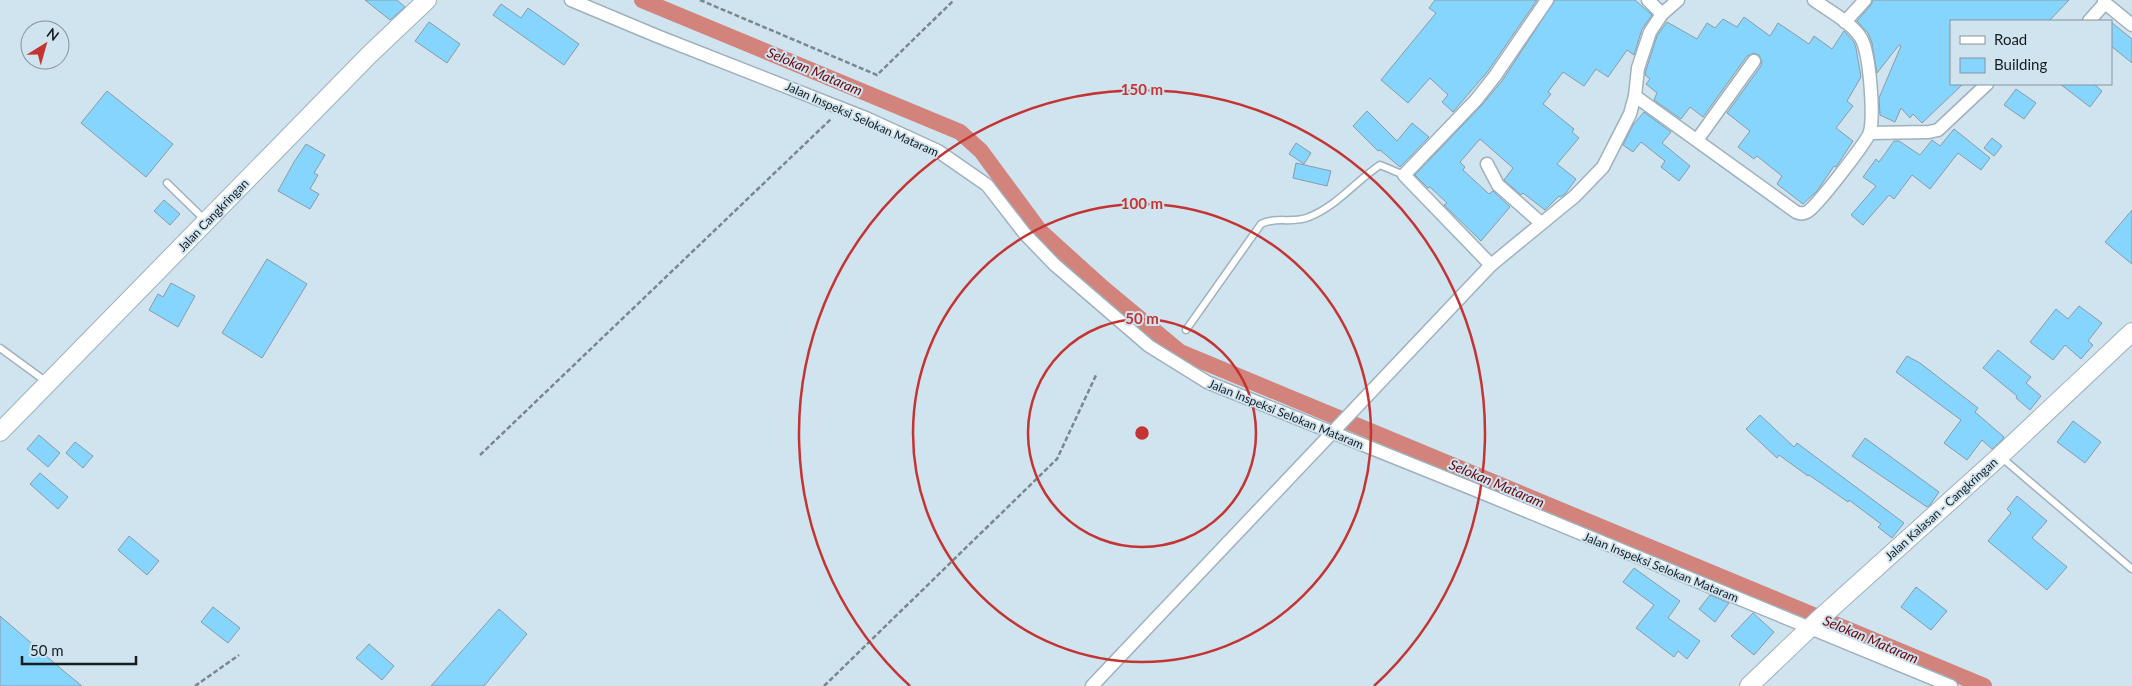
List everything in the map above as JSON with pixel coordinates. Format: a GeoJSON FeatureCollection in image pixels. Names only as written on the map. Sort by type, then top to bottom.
{"type":"FeatureCollection","features":[{"type":"Feature","properties":{"kind":"main road","name":"Jalan Cangkringan"},"geometry":{"type":"LineString","coordinates":[[0,432],[369,55],[427,0]]}},
{"type":"Feature","properties":{"kind":"main road","name":"Jalan Kalasan - Cangkringan"},"geometry":{"type":"LineString","coordinates":[[1749,686],[1813,624],[2000,456],[2132,332]]}},
{"type":"Feature","properties":{"kind":"street","name":"Jalan Inspeksi Selokan Mataram"},"geometry":{"type":"LineString","coordinates":[[571,0],[657,36],[842,108],[938,151],[987,185],[1025,234],[1054,265],[1134,334],[1183,369],[1207,382],[1243,398],[1336,428],[1813,624],[1951,686]]}},
{"type":"Feature","properties":{"kind":"street"},"geometry":{"type":"LineString","coordinates":[[1491,264],[1404,175],[1476,100],[1495,76],[1547,0]]}},
{"type":"Feature","properties":{"kind":"street"},"geometry":{"type":"LineString","coordinates":[[1648,0],[1662,14]]}},
{"type":"Feature","properties":{"kind":"street"},"geometry":{"type":"LineString","coordinates":[[1092,686],[1491,264],[1575,196],[1604,167],[1620,136],[1635,96],[1638,68],[1650,32],[1662,14],[1678,0]]}},
{"type":"Feature","properties":{"kind":"street"},"geometry":{"type":"LineString","coordinates":[[1635,96],[1800,214],[1808,212],[1823,196],[1870,134],[1872,99],[1862,40],[1845,22],[1814,0]]}},
{"type":"Feature","properties":{"kind":"street"},"geometry":{"type":"LineString","coordinates":[[1845,22],[1865,0]]}},
{"type":"Feature","properties":{"kind":"street"},"geometry":{"type":"LineString","coordinates":[[2090,20],[2105,2],[2132,25]]}},
{"type":"Feature","properties":{"kind":"street"},"geometry":{"type":"LineString","coordinates":[[1697,140],[1754,61]]}},
{"type":"Feature","properties":{"kind":"street"},"geometry":{"type":"LineString","coordinates":[[1870,134],[1938,130],[1986,85]]}},
{"type":"Feature","properties":{"kind":"street"},"geometry":{"type":"LineString","coordinates":[[1487,164],[1498,185],[1541,223]]}},
{"type":"Feature","properties":{"kind":"lane"},"geometry":{"type":"LineString","coordinates":[[1186,330],[1261,224],[1273,220],[1297,221],[1310,217],[1345,194],[1380,165],[1404,175]]}},
{"type":"Feature","properties":{"kind":"lane"},"geometry":{"type":"LineString","coordinates":[[167,182],[207,222]]}},
{"type":"Feature","properties":{"kind":"lane"},"geometry":{"type":"LineString","coordinates":[[0,348],[48,383]]}},
{"type":"Feature","properties":{"kind":"lane"},"geometry":{"type":"LineString","coordinates":[[2000,456],[2132,569]]}},
{"type":"Feature","properties":{"kind":"path"},"geometry":{"type":"LineString","coordinates":[[700,0],[877,75],[954,0]]}},
{"type":"Feature","properties":{"kind":"path"},"geometry":{"type":"LineString","coordinates":[[480,454],[842,108]]}},
{"type":"Feature","properties":{"kind":"path"},"geometry":{"type":"LineString","coordinates":[[824,686],[1057,459],[1097,373]]}},
{"type":"Feature","properties":{"kind":"path"},"geometry":{"type":"LineString","coordinates":[[195,686],[239,655]]}},
{"type":"Feature","properties":{"kind":"building"},"geometry":{"type":"Polygon","coordinates":[[[365,0],[397,0],[405,7],[390,20],[365,0]]]}},
{"type":"Feature","properties":{"kind":"building"},"geometry":{"type":"Polygon","coordinates":[[[1435,0],[1537,0],[1488,71],[1453,112],[1442,102],[1448,95],[1430,78],[1408,103],[1381,80],[1436,13],[1429,8],[1435,0]]]}},
{"type":"Feature","properties":{"kind":"building"},"geometry":{"type":"Polygon","coordinates":[[[1555,0],[1635,0],[1652,15],[1642,29],[1634,55],[1627,50],[1608,77],[1596,69],[1584,86],[1563,72],[1548,92],[1551,94],[1543,104],[1574,129],[1572,132],[1579,138],[1557,164],[1576,179],[1565,194],[1559,196],[1545,210],[1523,193],[1521,195],[1504,180],[1513,168],[1480,139],[1460,162],[1465,167],[1463,170],[1489,194],[1493,191],[1510,207],[1481,241],[1444,205],[1447,203],[1415,175],[1482,105],[1502,81],[1555,0]]]}},
{"type":"Feature","properties":{"kind":"building"},"geometry":{"type":"Polygon","coordinates":[[[1873,0],[2069,0],[2050,20],[1950,20],[1950,85],[1962,85],[1922,123],[1913,114],[1910,118],[1901,108],[1895,122],[1880,115],[1879,98],[1901,46],[1899,45],[1877,73],[1872,43],[1868,33],[1857,21],[1873,0]]]}},
{"type":"Feature","properties":{"kind":"building"},"geometry":{"type":"Polygon","coordinates":[[[501,4],[521,18],[528,8],[579,44],[564,65],[493,15],[501,4]]]}},
{"type":"Feature","properties":{"kind":"building"},"geometry":{"type":"Polygon","coordinates":[[[1744,17],[1770,36],[1778,23],[1809,44],[1814,36],[1832,49],[1844,31],[1854,42],[1856,48],[1861,77],[1847,101],[1853,106],[1836,128],[1853,141],[1817,191],[1803,204],[1777,184],[1782,176],[1757,156],[1754,159],[1738,147],[1750,131],[1727,113],[1761,66],[1762,61],[1759,55],[1754,53],[1747,56],[1703,117],[1690,107],[1681,119],[1654,100],[1657,93],[1646,84],[1650,79],[1645,75],[1646,70],[1657,36],[1667,22],[1697,39],[1707,23],[1715,28],[1723,19],[1737,27],[1744,17]]]}},
{"type":"Feature","properties":{"kind":"building"},"geometry":{"type":"Polygon","coordinates":[[[429,22],[460,44],[447,63],[415,41],[429,22]]]}},
{"type":"Feature","properties":{"kind":"building"},"geometry":{"type":"Polygon","coordinates":[[[2112,23],[2132,39],[2132,63],[2112,47],[2112,23]]]}},
{"type":"Feature","properties":{"kind":"building"},"geometry":{"type":"Polygon","coordinates":[[[2061,85],[2095,85],[2102,91],[2090,107],[2061,85]]]}},
{"type":"Feature","properties":{"kind":"building"},"geometry":{"type":"Polygon","coordinates":[[[2016,89],[2036,103],[2024,119],[2004,105],[2016,89]]]}},
{"type":"Feature","properties":{"kind":"building"},"geometry":{"type":"Polygon","coordinates":[[[107,91],[173,144],[146,177],[81,123],[107,91]]]}},
{"type":"Feature","properties":{"kind":"building"},"geometry":{"type":"Polygon","coordinates":[[[1367,111],[1397,141],[1412,123],[1429,137],[1400,167],[1380,150],[1378,151],[1353,126],[1367,111]]]}},
{"type":"Feature","properties":{"kind":"building"},"geometry":{"type":"Polygon","coordinates":[[[1644,112],[1671,132],[1662,143],[1690,166],[1679,181],[1661,167],[1665,161],[1641,142],[1633,152],[1623,145],[1633,125],[1644,112]]]}},
{"type":"Feature","properties":{"kind":"building"},"geometry":{"type":"Polygon","coordinates":[[[1954,129],[1990,158],[1981,170],[1958,153],[1930,189],[1912,175],[1894,199],[1889,195],[1863,225],[1851,215],[1876,186],[1863,177],[1876,159],[1879,162],[1894,141],[1899,141],[1920,155],[1932,140],[1940,146],[1954,129]]]}},
{"type":"Feature","properties":{"kind":"building"},"geometry":{"type":"Polygon","coordinates":[[[1992,138],[2002,146],[1994,156],[1984,148],[1992,138]]]}},
{"type":"Feature","properties":{"kind":"building"},"geometry":{"type":"Polygon","coordinates":[[[1296,143],[1311,153],[1304,164],[1289,154],[1296,143]]]}},
{"type":"Feature","properties":{"kind":"building"},"geometry":{"type":"Polygon","coordinates":[[[306,144],[325,155],[314,173],[318,175],[310,189],[319,194],[310,209],[278,191],[306,144]]]}},
{"type":"Feature","properties":{"kind":"building"},"geometry":{"type":"Polygon","coordinates":[[[1296,163],[1331,171],[1327,186],[1293,178],[1296,163]]]}},
{"type":"Feature","properties":{"kind":"building"},"geometry":{"type":"Polygon","coordinates":[[[164,200],[180,214],[170,225],[154,211],[164,200]]]}},
{"type":"Feature","properties":{"kind":"building"},"geometry":{"type":"Polygon","coordinates":[[[2132,210],[2132,264],[2105,242],[2132,210]]]}},
{"type":"Feature","properties":{"kind":"building"},"geometry":{"type":"Polygon","coordinates":[[[267,259],[307,284],[262,358],[222,333],[267,259]]]}},
{"type":"Feature","properties":{"kind":"building"},"geometry":{"type":"Polygon","coordinates":[[[171,283],[195,296],[178,327],[149,310],[158,294],[163,297],[171,283]]]}},
{"type":"Feature","properties":{"kind":"building"},"geometry":{"type":"Polygon","coordinates":[[[2079,306],[2102,323],[2088,341],[2093,345],[2081,359],[2065,345],[2053,360],[2030,342],[2056,309],[2068,319],[2079,306]]]}},
{"type":"Feature","properties":{"kind":"building"},"geometry":{"type":"Polygon","coordinates":[[[1998,350],[2031,377],[2026,383],[2041,396],[2030,410],[2016,398],[2017,396],[1983,368],[1998,350]]]}},
{"type":"Feature","properties":{"kind":"building"},"geometry":{"type":"Polygon","coordinates":[[[1907,356],[1920,363],[1978,408],[1975,412],[2004,437],[2002,440],[1992,449],[1982,440],[1967,460],[1944,443],[1961,420],[1896,372],[1907,356]]]}},
{"type":"Feature","properties":{"kind":"building"},"geometry":{"type":"Polygon","coordinates":[[[1760,415],[1794,447],[1797,443],[1904,523],[1892,538],[1878,527],[1881,524],[1849,500],[1848,502],[1779,455],[1777,458],[1746,429],[1760,415]]]}},
{"type":"Feature","properties":{"kind":"building"},"geometry":{"type":"Polygon","coordinates":[[[2073,421],[2101,442],[2085,463],[2057,442],[2073,421]]]}},
{"type":"Feature","properties":{"kind":"building"},"geometry":{"type":"Polygon","coordinates":[[[39,435],[60,453],[48,467],[27,449],[39,435]]]}},
{"type":"Feature","properties":{"kind":"building"},"geometry":{"type":"Polygon","coordinates":[[[1865,438],[1939,492],[1930,505],[1927,507],[1852,456],[1865,438]]]}},
{"type":"Feature","properties":{"kind":"building"},"geometry":{"type":"Polygon","coordinates":[[[75,442],[93,456],[83,468],[66,453],[75,442]]]}},
{"type":"Feature","properties":{"kind":"building"},"geometry":{"type":"Polygon","coordinates":[[[40,473],[68,497],[58,509],[30,484],[40,473]]]}},
{"type":"Feature","properties":{"kind":"building"},"geometry":{"type":"Polygon","coordinates":[[[2017,496],[2047,521],[2032,538],[2067,567],[2047,590],[1988,541],[2011,513],[2007,509],[2017,496]]]}},
{"type":"Feature","properties":{"kind":"building"},"geometry":{"type":"Polygon","coordinates":[[[129,536],[159,561],[147,575],[118,550],[129,536]]]}},
{"type":"Feature","properties":{"kind":"building"},"geometry":{"type":"Polygon","coordinates":[[[1634,568],[1680,601],[1668,618],[1700,641],[1687,659],[1678,651],[1674,657],[1636,628],[1654,605],[1623,582],[1634,568]]]}},
{"type":"Feature","properties":{"kind":"building"},"geometry":{"type":"Polygon","coordinates":[[[1916,587],[1947,611],[1931,630],[1901,607],[1916,587]]]}},
{"type":"Feature","properties":{"kind":"building"},"geometry":{"type":"Polygon","coordinates":[[[1710,595],[1729,603],[1715,622],[1699,609],[1710,595]]]}},
{"type":"Feature","properties":{"kind":"building"},"geometry":{"type":"Polygon","coordinates":[[[213,607],[240,628],[228,643],[201,622],[213,607]]]}},
{"type":"Feature","properties":{"kind":"building"},"geometry":{"type":"Polygon","coordinates":[[[499,609],[527,634],[484,686],[431,686],[499,609]]]}},
{"type":"Feature","properties":{"kind":"building"},"geometry":{"type":"Polygon","coordinates":[[[1753,613],[1774,632],[1754,655],[1731,636],[1753,613]]]}},
{"type":"Feature","properties":{"kind":"building"},"geometry":{"type":"Polygon","coordinates":[[[0,616],[66,673],[82,686],[0,686],[0,616]]]}},
{"type":"Feature","properties":{"kind":"building"},"geometry":{"type":"Polygon","coordinates":[[[369,644],[394,666],[382,680],[356,658],[369,644]]]}},
{"type":"Feature","properties":{"kind":"waterway","name":"Selokan Mataram"},"geometry":{"type":"LineString","coordinates":[[642,0],[960,132],[981,151],[1040,231],[1103,288],[1180,352],[1984,686]]}}]}
